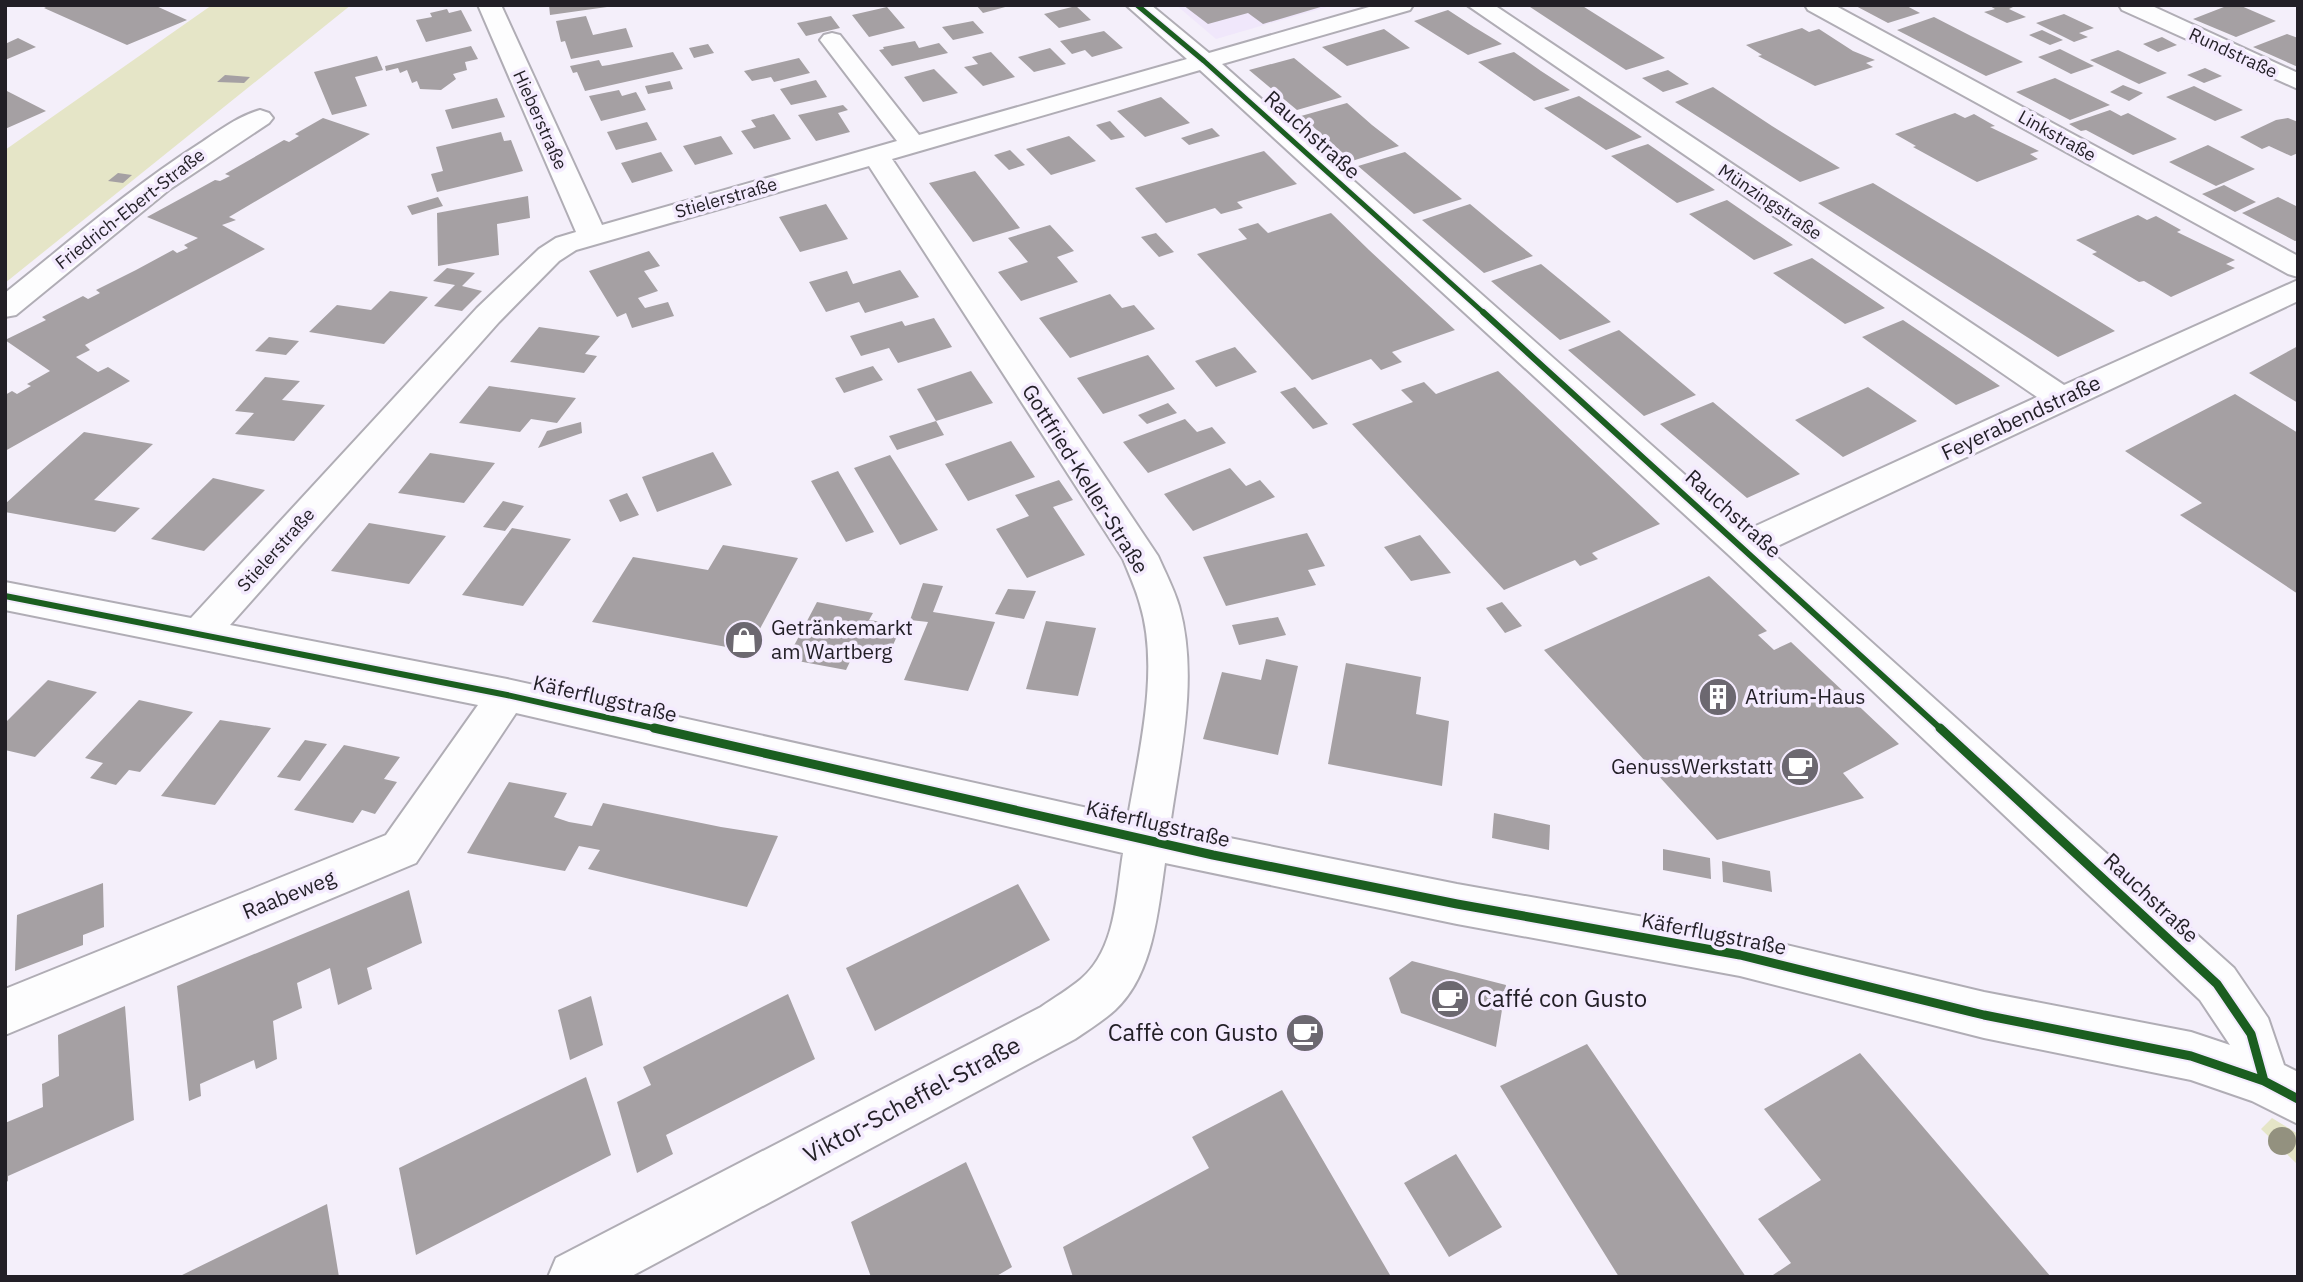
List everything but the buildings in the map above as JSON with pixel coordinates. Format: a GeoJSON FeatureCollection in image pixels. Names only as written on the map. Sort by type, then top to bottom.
{"type":"FeatureCollection","features":[{"type":"Feature","properties":{"kind":"street","name":"Hieberstraße"},"geometry":{"type":"LineString","coordinates":[[489,5],[592,235]]}},
{"type":"Feature","properties":{"kind":"street","name":"Rauchstraße"},"geometry":{"type":"LineString","coordinates":[[1137,5],[1204,61],[1744,547],[2217,984],[2251,1034],[2281,1090]]}},
{"type":"Feature","properties":{"kind":"street","name":"Stielerstraße"},"geometry":{"type":"LineString","coordinates":[[198,635],[488,315],[549,255],[566,244],[1402,5]]}},
{"type":"Feature","properties":{"kind":"street","name":"Münzingstraße"},"geometry":{"type":"LineString","coordinates":[[1478,5],[2062,399]]}},
{"type":"Feature","properties":{"kind":"street","name":"Linkstraße"},"geometry":{"type":"LineString","coordinates":[[1816,5],[2298,268]]}},
{"type":"Feature","properties":{"kind":"street","name":"Rundstraße"},"geometry":{"type":"LineString","coordinates":[[2130,5],[2298,82]]}},
{"type":"Feature","properties":{"kind":"street"},"geometry":{"type":"LineString","coordinates":[[832,40],[914,146]]}},
{"type":"Feature","properties":{"kind":"street","name":"Friedrich-Ebert-Straße"},"geometry":{"type":"LineString","coordinates":[[5,308],[158,184],[215,143],[260,118]]}},
{"type":"Feature","properties":{"kind":"street","name":"Gottfried-Keller-Straße"},"geometry":{"type":"LineString","coordinates":[[876,156],[1140,556],[1160,606],[1167,654],[1166,709],[1147,840]]}},
{"type":"Feature","properties":{"kind":"street","name":"Feyerabendstraße"},"geometry":{"type":"LineString","coordinates":[[1744,547],[2298,289]]}},
{"type":"Feature","properties":{"kind":"street","name":"Käferflugstraße"},"geometry":{"type":"LineString","coordinates":[[5,596],[507,695],[1147,840],[1443,901],[1740,955],[1984,1015],[2191,1056],[2281,1090]]}},
{"type":"Feature","properties":{"kind":"street","name":"Raabeweg"},"geometry":{"type":"LineString","coordinates":[[5,1012],[401,849],[507,695]]}},
{"type":"Feature","properties":{"kind":"street","name":"Viktor-Scheffel-Straße"},"geometry":{"type":"LineString","coordinates":[[575,1277],[1058,1023],[1100,994],[1116,972],[1132,936],[1147,840]]}},
{"type":"Feature","properties":{"kind":"shaded area"},"geometry":{"type":"Polygon","coordinates":[[[1176,5],[1334,5],[1216,39],[1176,5]]]}},
{"type":"Feature","properties":{"kind":"green space"},"geometry":{"type":"Polygon","coordinates":[[[212,5],[351,5],[5,283],[5,150],[212,5]]]}},
{"type":"Feature","properties":{"kind":"green space"},"geometry":{"type":"Polygon","coordinates":[[[2272,1118],[2298,1134],[2298,1165],[2261,1129],[2272,1118]]]}},
{"type":"Feature","properties":{"kind":"cycle path"},"geometry":{"type":"LineString","coordinates":[[1137,5],[1204,61],[1743,547],[2217,984],[2251,1034],[2264,1081]]}},
{"type":"Feature","properties":{"kind":"cycle path"},"geometry":{"type":"LineString","coordinates":[[5,596],[507,695],[1213,855],[1457,904],[1740,955],[1984,1015],[2191,1056],[2264,1081],[2298,1099]]}},
{"type":"Feature","properties":{"kind":"place","name":"Getränkemarkt am Wartberg"},"geometry":{"type":"Point","coordinates":[744,640]}},
{"type":"Feature","properties":{"kind":"place","name":"Atrium-Haus"},"geometry":{"type":"Point","coordinates":[1718,697]}},
{"type":"Feature","properties":{"kind":"place","name":"GenussWerkstatt"},"geometry":{"type":"Point","coordinates":[1800,767]}},
{"type":"Feature","properties":{"kind":"place","name":"Caffé con Gusto"},"geometry":{"type":"Point","coordinates":[1450,999]}},
{"type":"Feature","properties":{"kind":"place","name":"Caffè con Gusto"},"geometry":{"type":"Point","coordinates":[1305,1033]}}]}
